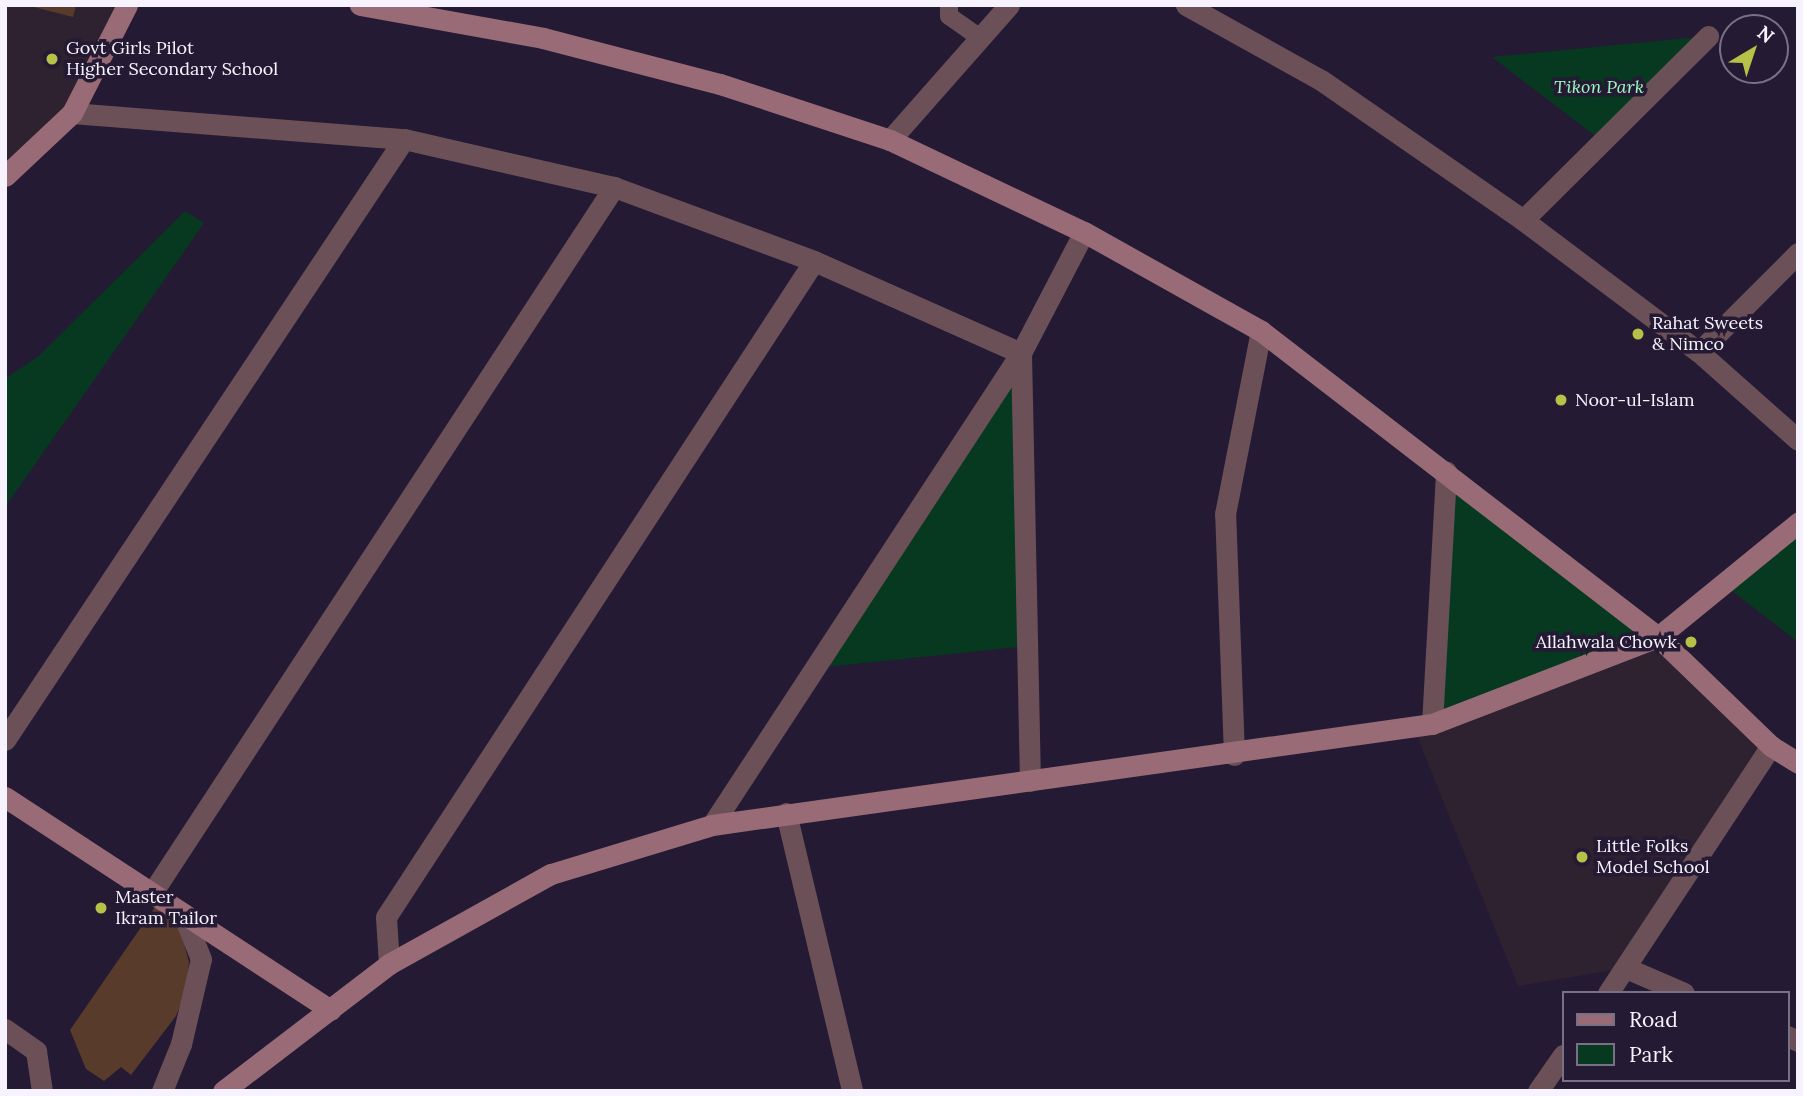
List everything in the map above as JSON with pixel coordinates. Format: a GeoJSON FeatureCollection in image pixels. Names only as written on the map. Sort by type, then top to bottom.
{"type":"FeatureCollection","features":[{"type":"Feature","properties":{"kind":"street"},"geometry":{"type":"LineString","coordinates":[[5,176],[72,113],[127,5]]}},
{"type":"Feature","properties":{"kind":"street"},"geometry":{"type":"LineString","coordinates":[[360,5],[555,41],[720,84],[890,139],[1084,232],[1261,331],[1658,637],[1771,746],[1798,763]]}},
{"type":"Feature","properties":{"kind":"street"},"geometry":{"type":"LineString","coordinates":[[890,139],[1009,5]]}},
{"type":"Feature","properties":{"kind":"street"},"geometry":{"type":"LineString","coordinates":[[1186,5],[1321,80],[1523,220],[1699,352],[1798,440]]}},
{"type":"Feature","properties":{"kind":"street"},"geometry":{"type":"LineString","coordinates":[[1523,220],[1708,36]]}},
{"type":"Feature","properties":{"kind":"street"},"geometry":{"type":"LineString","coordinates":[[72,113],[404,139],[614,187],[814,261],[1021,353]]}},
{"type":"Feature","properties":{"kind":"street"},"geometry":{"type":"LineString","coordinates":[[5,740],[404,139]]}},
{"type":"Feature","properties":{"kind":"street"},"geometry":{"type":"LineString","coordinates":[[152,893],[614,187]]}},
{"type":"Feature","properties":{"kind":"street"},"geometry":{"type":"LineString","coordinates":[[712,825],[1021,353],[1084,232]]}},
{"type":"Feature","properties":{"kind":"street"},"geometry":{"type":"LineString","coordinates":[[1699,352],[1798,253]]}},
{"type":"Feature","properties":{"kind":"street"},"geometry":{"type":"LineString","coordinates":[[389,964],[386,917],[814,261]]}},
{"type":"Feature","properties":{"kind":"street"},"geometry":{"type":"LineString","coordinates":[[1234,755],[1225,514],[1261,331]]}},
{"type":"Feature","properties":{"kind":"street"},"geometry":{"type":"LineString","coordinates":[[1021,353],[1030,781]]}},
{"type":"Feature","properties":{"kind":"street"},"geometry":{"type":"LineString","coordinates":[[1432,724],[1437,556],[1446,471]]}},
{"type":"Feature","properties":{"kind":"street"},"geometry":{"type":"LineString","coordinates":[[223,1091],[389,964],[551,874],[712,825],[1234,755],[1432,724],[1658,637],[1798,523]]}},
{"type":"Feature","properties":{"kind":"street"},"geometry":{"type":"LineString","coordinates":[[1609,991],[1771,746]]}},
{"type":"Feature","properties":{"kind":"street"},"geometry":{"type":"LineString","coordinates":[[5,797],[330,1010]]}},
{"type":"Feature","properties":{"kind":"street"},"geometry":{"type":"LineString","coordinates":[[786,813],[852,1091]]}},
{"type":"Feature","properties":{"kind":"street"},"geometry":{"type":"LineString","coordinates":[[163,1091],[181,1044],[201,959],[183,914]]}},
{"type":"Feature","properties":{"kind":"street"},"geometry":{"type":"LineString","coordinates":[[1626,968],[1679,991]]}},
{"type":"Feature","properties":{"kind":"street"},"geometry":{"type":"LineString","coordinates":[[5,1029],[36,1051],[42,1091]]}},
{"type":"Feature","properties":{"kind":"street"},"geometry":{"type":"LineString","coordinates":[[1540,1090],[1562,1057]]}},
{"type":"Feature","properties":{"kind":"lane"},"geometry":{"type":"LineString","coordinates":[[949,5],[949,16],[980,38]]}},
{"type":"Feature","properties":{"kind":"shaded area","name":"Govt Girls Pilot Higher Secondary School"},"geometry":{"type":"Polygon","coordinates":[[[5,5],[127,5],[72,113],[5,176],[5,5]]]}},
{"type":"Feature","properties":{"kind":"shaded area","name":"Little Folks Model School"},"geometry":{"type":"Polygon","coordinates":[[[1658,637],[1771,746],[1626,968],[1518,986],[1413,726],[1658,637]]]}},
{"type":"Feature","properties":{"kind":"green space","name":"Tikon Park"},"geometry":{"type":"Polygon","coordinates":[[[1708,36],[1602,141],[1492,57],[1708,36]]]}},
{"type":"Feature","properties":{"kind":"green space"},"geometry":{"type":"Polygon","coordinates":[[[185,211],[204,223],[5,507],[5,379],[40,355],[185,211]]]}},
{"type":"Feature","properties":{"kind":"green space"},"geometry":{"type":"Polygon","coordinates":[[[1021,353],[1027,646],[815,668],[1021,353]]]}},
{"type":"Feature","properties":{"kind":"green space"},"geometry":{"type":"Polygon","coordinates":[[[1446,471],[1658,637],[1432,724],[1446,471]]]}},
{"type":"Feature","properties":{"kind":"green space"},"geometry":{"type":"Polygon","coordinates":[[[1798,523],[1798,642],[1723,584],[1798,523]]]}},
{"type":"Feature","properties":{"kind":"building"},"geometry":{"type":"Polygon","coordinates":[[[26,5],[76,5],[73,17],[26,5]]]}},
{"type":"Feature","properties":{"kind":"building"},"geometry":{"type":"Polygon","coordinates":[[[155,907],[179,924],[189,962],[187,989],[176,1016],[131,1075],[121,1067],[104,1081],[86,1069],[70,1030],[155,907]]]}},
{"type":"Feature","properties":{"kind":"place","name":"Govt Girls Pilot Higher Secondary School"},"geometry":{"type":"Point","coordinates":[52,59]}},
{"type":"Feature","properties":{"kind":"place","name":"Rahat Sweets & Nimco"},"geometry":{"type":"Point","coordinates":[1638,334]}},
{"type":"Feature","properties":{"kind":"place","name":"Noor-ul-Islam"},"geometry":{"type":"Point","coordinates":[1561,400]}},
{"type":"Feature","properties":{"kind":"place","name":"Allahwala Chowk"},"geometry":{"type":"Point","coordinates":[1691,642]}},
{"type":"Feature","properties":{"kind":"place","name":"Little Folks Model School"},"geometry":{"type":"Point","coordinates":[1582,857]}},
{"type":"Feature","properties":{"kind":"place","name":"Master Ikram Tailor"},"geometry":{"type":"Point","coordinates":[101,908]}}]}
